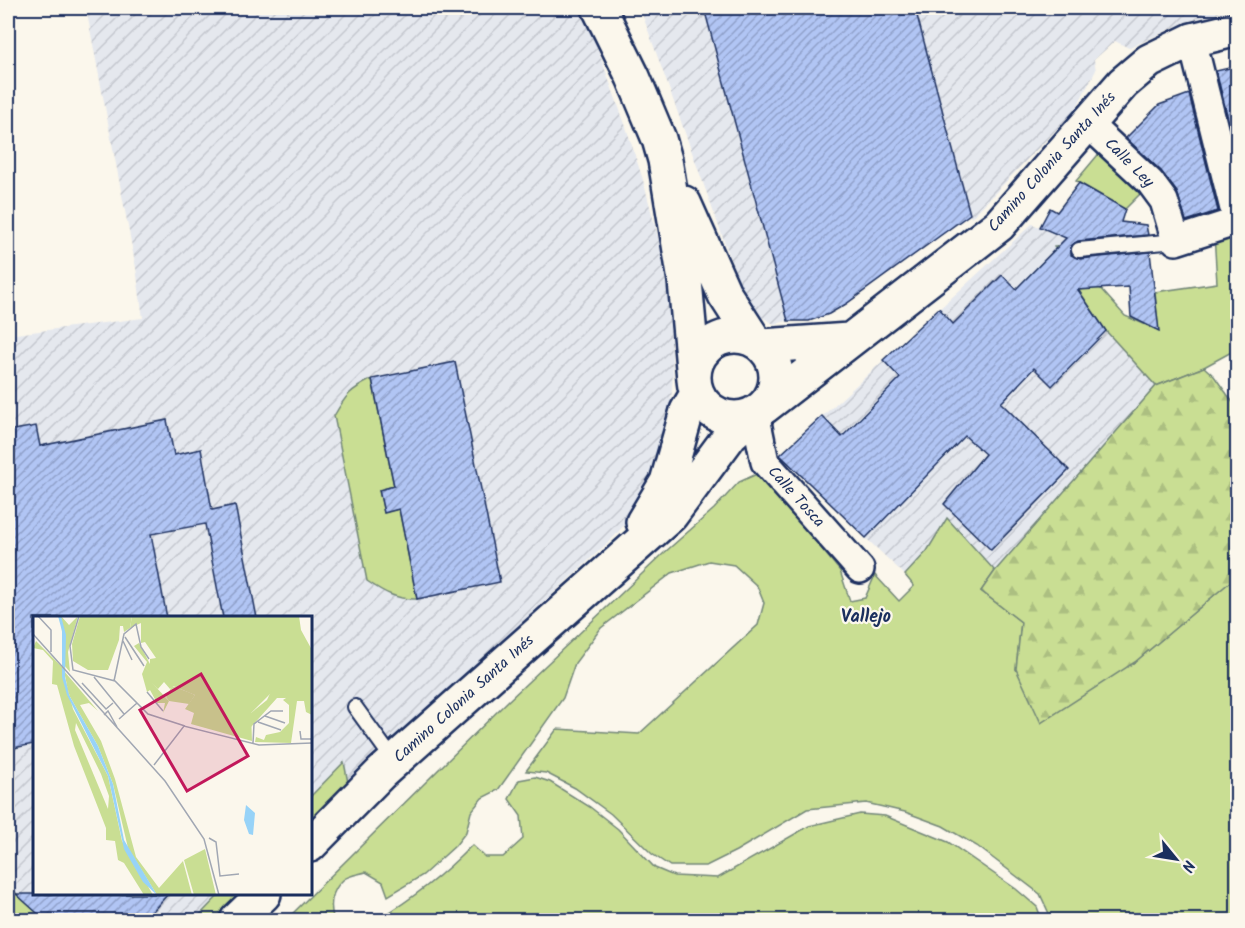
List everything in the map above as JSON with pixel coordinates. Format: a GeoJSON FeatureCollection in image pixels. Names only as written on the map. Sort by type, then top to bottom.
{"type":"FeatureCollection","features":[{"type":"Feature","properties":{"kind":"main road"},"geometry":{"type":"LineString","coordinates":[[599,8],[633,76],[665,160],[685,280],[695,386],[703,404],[722,416],[733,418],[759,410],[771,398],[776,376],[770,355],[758,343],[725,295],[665,160]]}},
{"type":"Feature","properties":{"kind":"main road"},"geometry":{"type":"LineString","coordinates":[[616,8],[633,76]]}},
{"type":"Feature","properties":{"kind":"main road","name":"Camino Colonia Santa Inés"},"geometry":{"type":"LineString","coordinates":[[312,843],[393,761],[670,515],[731,434],[999,225],[1123,83],[1149,61],[1192,40],[1238,29]]}},
{"type":"Feature","properties":{"kind":"main road"},"geometry":{"type":"LineString","coordinates":[[695,386],[694,370],[706,347],[716,340],[729,336],[742,336],[758,343],[849,340]]}},
{"type":"Feature","properties":{"kind":"main road","name":"Camino Colonia Santa Inés"},"geometry":{"type":"LineString","coordinates":[[622,558],[666,482],[695,386]]}},
{"type":"Feature","properties":{"kind":"main road"},"geometry":{"type":"LineString","coordinates":[[237,921],[263,895]]}},
{"type":"Feature","properties":{"kind":"street"},"geometry":{"type":"LineString","coordinates":[[1176,241],[1237,221],[1192,40]]}},
{"type":"Feature","properties":{"kind":"street","name":"Calle Ley"},"geometry":{"type":"LineString","coordinates":[[1087,123],[1150,182],[1164,201],[1176,241]]}},
{"type":"Feature","properties":{"kind":"street","name":"Calle Tosca"},"geometry":{"type":"LineString","coordinates":[[759,410],[765,462],[860,569]]}},
{"type":"Feature","properties":{"kind":"lane"},"geometry":{"type":"LineString","coordinates":[[1079,250],[1176,241]]}},
{"type":"Feature","properties":{"kind":"lane"},"geometry":{"type":"LineString","coordinates":[[355,707],[393,761]]}},
{"type":"Feature","properties":{"kind":"shaded area"},"geometry":{"type":"Polygon","coordinates":[[[86,8],[578,8],[595,42],[625,124],[659,241],[668,296],[673,373],[669,430],[657,472],[637,510],[613,538],[432,705],[312,828],[312,616],[33,616],[33,895],[248,895],[224,920],[8,920],[8,335],[143,318],[136,268],[86,8]]]}},
{"type":"Feature","properties":{"kind":"shaded area"},"geometry":{"type":"Polygon","coordinates":[[[640,8],[1235,8],[1185,22],[1129,48],[1115,41],[1094,60],[1096,70],[1075,110],[971,218],[970,215],[829,314],[809,321],[774,324],[760,316],[745,299],[640,8]]]}},
{"type":"Feature","properties":{"kind":"shaded area"},"geometry":{"type":"Polygon","coordinates":[[[1032,224],[1073,240],[1093,244],[1054,246],[1080,292],[1106,331],[1156,386],[995,571],[947,518],[927,551],[905,575],[779,456],[1032,224]]]}},
{"type":"Feature","properties":{"kind":"green space"},"geometry":{"type":"Polygon","coordinates":[[[1102,150],[1146,188],[1125,209],[1076,181],[1102,150]]]}},
{"type":"Feature","properties":{"kind":"green space"},"geometry":{"type":"Polygon","coordinates":[[[1237,226],[1237,349],[1204,367],[1156,386],[1106,331],[1080,292],[1054,246],[1067,246],[1125,316],[1155,329],[1158,327],[1155,292],[1217,283],[1214,234],[1237,226]]]}},
{"type":"Feature","properties":{"kind":"green space"},"geometry":{"type":"Polygon","coordinates":[[[1204,367],[1214,376],[1237,408],[1237,576],[1135,662],[1041,723],[1016,669],[1021,622],[981,591],[995,571],[1156,386],[1204,367]]]}},
{"type":"Feature","properties":{"kind":"green space"},"geometry":{"type":"Polygon","coordinates":[[[372,379],[394,486],[379,490],[384,512],[399,509],[417,599],[390,594],[367,581],[334,416],[349,394],[372,379]]]}},
{"type":"Feature","properties":{"kind":"green space"},"geometry":{"type":"Polygon","coordinates":[[[759,473],[840,571],[850,601],[865,598],[875,575],[899,601],[914,586],[905,575],[927,551],[947,518],[995,571],[981,591],[1021,622],[1016,669],[1135,662],[1237,576],[1237,920],[1052,920],[1040,894],[977,846],[943,826],[905,812],[866,803],[807,809],[706,866],[670,866],[652,854],[611,814],[575,788],[546,773],[526,771],[557,729],[639,734],[758,625],[764,603],[757,586],[734,565],[709,561],[672,573],[601,628],[575,663],[563,698],[498,790],[482,798],[471,812],[466,832],[455,846],[423,875],[388,896],[383,882],[366,872],[351,876],[339,884],[334,894],[331,904],[334,920],[286,920],[508,701],[664,553],[714,509],[739,482],[759,473]]]}},
{"type":"Feature","properties":{"kind":"green space"},"geometry":{"type":"Polygon","coordinates":[[[344,762],[349,788],[312,828],[312,795],[344,762]]]}},
{"type":"Feature","properties":{"kind":"green space"},"geometry":{"type":"Polygon","coordinates":[[[535,777],[550,782],[590,807],[618,829],[655,868],[674,876],[718,878],[809,826],[860,814],[885,816],[948,842],[1016,889],[1037,907],[1042,920],[377,920],[427,886],[472,845],[485,857],[503,857],[523,839],[521,816],[509,799],[519,780],[535,777]]]}},
{"type":"Feature","properties":{"kind":"green space"},"geometry":{"type":"Polygon","coordinates":[[[8,886],[46,920],[15,920],[8,915],[8,886]]]}},
{"type":"Feature","properties":{"kind":"green space"},"geometry":{"type":"Polygon","coordinates":[[[219,895],[248,895],[224,920],[195,920],[219,895]]]}},
{"type":"Feature","properties":{"kind":"building"},"geometry":{"type":"Polygon","coordinates":[[[704,8],[915,8],[970,214],[829,314],[809,321],[788,321],[704,8]]]}},
{"type":"Feature","properties":{"kind":"building"},"geometry":{"type":"Polygon","coordinates":[[[1238,66],[1238,158],[1216,71],[1238,66]]]}},
{"type":"Feature","properties":{"kind":"building"},"geometry":{"type":"Polygon","coordinates":[[[1189,94],[1218,211],[1186,221],[1177,192],[1161,171],[1126,138],[1159,105],[1189,94]]]}},
{"type":"Feature","properties":{"kind":"building"},"geometry":{"type":"Polygon","coordinates":[[[1079,183],[1125,209],[1121,222],[1146,225],[1148,235],[1078,241],[1071,246],[1071,255],[1080,259],[1150,252],[1159,331],[1131,317],[1129,287],[1078,290],[1106,331],[1052,386],[1034,368],[1001,403],[1069,470],[991,550],[944,504],[985,454],[965,436],[866,538],[780,455],[822,416],[842,437],[900,378],[883,360],[939,308],[953,324],[1002,275],[1016,289],[1066,238],[1040,227],[1050,208],[1057,212],[1079,183]]]}},
{"type":"Feature","properties":{"kind":"building"},"geometry":{"type":"Polygon","coordinates":[[[455,362],[500,582],[417,599],[399,509],[384,513],[379,490],[394,486],[372,379],[455,362]]]}},
{"type":"Feature","properties":{"kind":"building"},"geometry":{"type":"Polygon","coordinates":[[[167,420],[174,455],[201,449],[212,510],[235,505],[257,616],[223,616],[205,524],[151,534],[167,616],[33,616],[33,744],[8,749],[8,431],[36,426],[40,446],[167,420]]]}},
{"type":"Feature","properties":{"kind":"building"},"geometry":{"type":"Polygon","coordinates":[[[16,894],[167,895],[144,921],[46,921],[16,894]]]}},
{"type":"Feature","properties":{"kind":"district","name":"Vallejo"},"geometry":{"type":"Point","coordinates":[866,617]}}]}
